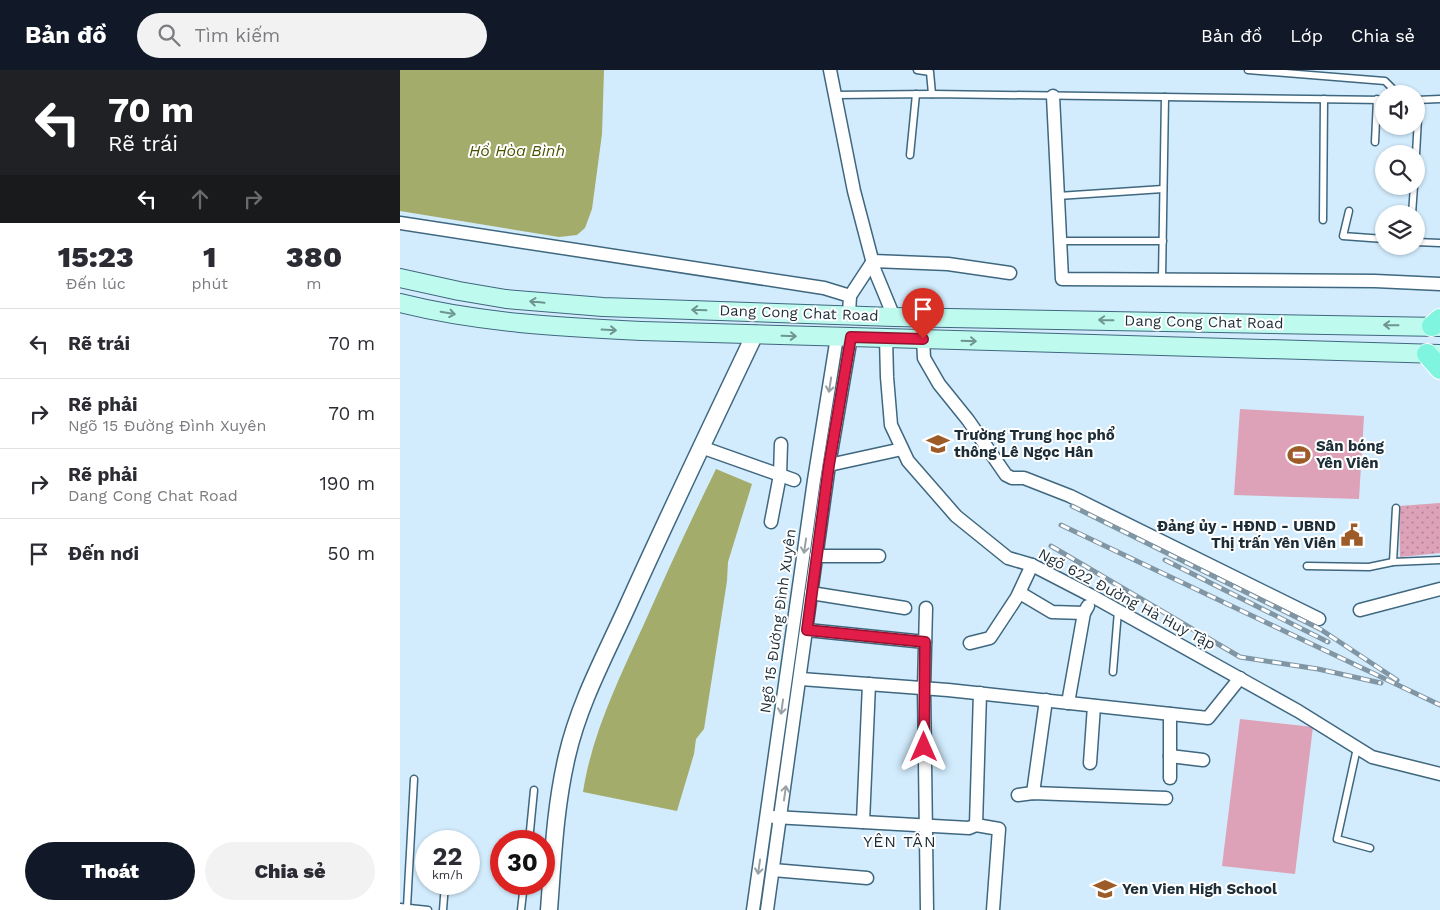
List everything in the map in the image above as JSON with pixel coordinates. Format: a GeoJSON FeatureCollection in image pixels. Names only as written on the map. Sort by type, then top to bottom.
{"type":"FeatureCollection","features":[{"type":"Feature","properties":{"kind":"main road","name":"Dang Cong Chat Road"},"geometry":{"type":"LineString","coordinates":[[400,278],[459,291],[552,304],[603,307],[936,317],[1437,324]]}},
{"type":"Feature","properties":{"kind":"main road","name":"Dang Cong Chat Road"},"geometry":{"type":"LineString","coordinates":[[400,303],[478,318],[551,327],[1433,354]]}},
{"type":"Feature","properties":{"kind":"main road"},"geometry":{"type":"LineString","coordinates":[[755,334],[757,311]]}},
{"type":"Feature","properties":{"kind":"main road"},"geometry":{"type":"LineString","coordinates":[[930,340],[936,317]]}},
{"type":"Feature","properties":{"kind":"main road"},"geometry":{"type":"LineString","coordinates":[[1433,354],[1440,369]]}},
{"type":"Feature","properties":{"kind":"street"},"geometry":{"type":"LineString","coordinates":[[830,70],[854,191],[873,262],[894,316]]}},
{"type":"Feature","properties":{"kind":"street"},"geometry":{"type":"LineString","coordinates":[[1053,96],[1062,279],[1162,278],[1375,281],[1440,284]]}},
{"type":"Feature","properties":{"kind":"street"},"geometry":{"type":"LineString","coordinates":[[400,223],[824,288],[850,296]]}},
{"type":"Feature","properties":{"kind":"street"},"geometry":{"type":"LineString","coordinates":[[873,262],[948,264],[1010,273]]}},
{"type":"Feature","properties":{"kind":"street"},"geometry":{"type":"LineString","coordinates":[[849,314],[850,296],[873,262]]}},
{"type":"Feature","properties":{"kind":"street"},"geometry":{"type":"LineString","coordinates":[[549,910],[559,798],[567,755],[574,731],[590,690],[755,334]]}},
{"type":"Feature","properties":{"kind":"street","name":"Ngõ 15 Đường Đình Xuyên"},"geometry":{"type":"LineString","coordinates":[[768,910],[807,630],[811,593],[807,578],[816,556],[844,337]]}},
{"type":"Feature","properties":{"kind":"street","name":"Ngõ 15 Đường Đình Xuyên"},"geometry":{"type":"LineString","coordinates":[[753,910],[766,816],[807,578],[844,337]]}},
{"type":"Feature","properties":{"kind":"street","name":"Ngõ 622 Đường Hà Huy Tập"},"geometry":{"type":"LineString","coordinates":[[886,338],[891,425],[908,461],[956,516],[1008,558],[1032,565],[1092,596],[1298,711],[1372,757],[1440,774]]}},
{"type":"Feature","properties":{"kind":"street"},"geometry":{"type":"LineString","coordinates":[[930,340],[924,358],[939,384],[968,420],[1006,475],[1012,478],[1024,478],[1070,496],[1319,619]]}},
{"type":"Feature","properties":{"kind":"street"},"geometry":{"type":"LineString","coordinates":[[771,522],[780,475],[781,444]]}},
{"type":"Feature","properties":{"kind":"street"},"geometry":{"type":"LineString","coordinates":[[701,447],[794,480]]}},
{"type":"Feature","properties":{"kind":"street"},"geometry":{"type":"LineString","coordinates":[[829,465],[902,449]]}},
{"type":"Feature","properties":{"kind":"street"},"geometry":{"type":"LineString","coordinates":[[816,556],[879,556]]}},
{"type":"Feature","properties":{"kind":"street"},"geometry":{"type":"LineString","coordinates":[[970,643],[990,638],[1020,593],[1032,565]]}},
{"type":"Feature","properties":{"kind":"street"},"geometry":{"type":"LineString","coordinates":[[1360,610],[1440,589]]}},
{"type":"Feature","properties":{"kind":"street"},"geometry":{"type":"LineString","coordinates":[[811,593],[905,608]]}},
{"type":"Feature","properties":{"kind":"street"},"geometry":{"type":"LineString","coordinates":[[1020,593],[1052,612],[1084,613]]}},
{"type":"Feature","properties":{"kind":"street"},"geometry":{"type":"LineString","coordinates":[[1068,703],[1084,613],[1092,596]]}},
{"type":"Feature","properties":{"kind":"street"},"geometry":{"type":"LineString","coordinates":[[926,608],[924,688],[927,910]]}},
{"type":"Feature","properties":{"kind":"street"},"geometry":{"type":"LineString","coordinates":[[807,630],[925,642]]}},
{"type":"Feature","properties":{"kind":"street"},"geometry":{"type":"LineString","coordinates":[[801,679],[980,693],[1208,718],[1240,678]]}},
{"type":"Feature","properties":{"kind":"street"},"geometry":{"type":"LineString","coordinates":[[863,822],[870,684]]}},
{"type":"Feature","properties":{"kind":"street"},"geometry":{"type":"LineString","coordinates":[[976,826],[980,693]]}},
{"type":"Feature","properties":{"kind":"street"},"geometry":{"type":"LineString","coordinates":[[1033,793],[1046,700]]}},
{"type":"Feature","properties":{"kind":"street"},"geometry":{"type":"LineString","coordinates":[[1090,763],[1094,706]]}},
{"type":"Feature","properties":{"kind":"street"},"geometry":{"type":"LineString","coordinates":[[1170,714],[1170,778]]}},
{"type":"Feature","properties":{"kind":"street"},"geometry":{"type":"LineString","coordinates":[[1170,756],[1203,760]]}},
{"type":"Feature","properties":{"kind":"street"},"geometry":{"type":"LineString","coordinates":[[1018,795],[1033,793],[1166,798]]}},
{"type":"Feature","properties":{"kind":"street"},"geometry":{"type":"LineString","coordinates":[[766,816],[925,826],[999,828],[993,910]]}},
{"type":"Feature","properties":{"kind":"street"},"geometry":{"type":"LineString","coordinates":[[773,870],[868,878]]}},
{"type":"Feature","properties":{"kind":"lane"},"geometry":{"type":"LineString","coordinates":[[917,70],[930,72],[932,94]]}},
{"type":"Feature","properties":{"kind":"lane"},"geometry":{"type":"LineString","coordinates":[[1248,70],[1384,81],[1388,85]]}},
{"type":"Feature","properties":{"kind":"lane"},"geometry":{"type":"LineString","coordinates":[[910,155],[916,94]]}},
{"type":"Feature","properties":{"kind":"lane"},"geometry":{"type":"LineString","coordinates":[[835,95],[932,94],[1375,100]]}},
{"type":"Feature","properties":{"kind":"lane"},"geometry":{"type":"LineString","coordinates":[[1162,278],[1164,97]]}},
{"type":"Feature","properties":{"kind":"lane"},"geometry":{"type":"LineString","coordinates":[[1323,220],[1324,99]]}},
{"type":"Feature","properties":{"kind":"lane"},"geometry":{"type":"LineString","coordinates":[[1425,100],[1440,99]]}},
{"type":"Feature","properties":{"kind":"lane"},"geometry":{"type":"LineString","coordinates":[[1375,142],[1376,135]]}},
{"type":"Feature","properties":{"kind":"lane"},"geometry":{"type":"LineString","coordinates":[[1058,196],[1163,189]]}},
{"type":"Feature","properties":{"kind":"lane"},"geometry":{"type":"LineString","coordinates":[[1349,211],[1344,236],[1375,238]]}},
{"type":"Feature","properties":{"kind":"lane"},"geometry":{"type":"LineString","coordinates":[[1060,241],[1163,241]]}},
{"type":"Feature","properties":{"kind":"lane"},"geometry":{"type":"LineString","coordinates":[[1425,242],[1440,243]]}},
{"type":"Feature","properties":{"kind":"lane"},"geometry":{"type":"LineString","coordinates":[[1393,562],[1396,508]]}},
{"type":"Feature","properties":{"kind":"lane"},"geometry":{"type":"LineString","coordinates":[[1308,566],[1369,567],[1393,562],[1440,560]]}},
{"type":"Feature","properties":{"kind":"lane"},"geometry":{"type":"LineString","coordinates":[[1114,672],[1118,611]]}},
{"type":"Feature","properties":{"kind":"lane"},"geometry":{"type":"LineString","coordinates":[[1357,748],[1337,839],[1370,848]]}},
{"type":"Feature","properties":{"kind":"lane"},"geometry":{"type":"LineString","coordinates":[[414,779],[403,907],[428,910]]}},
{"type":"Feature","properties":{"kind":"lane"},"geometry":{"type":"LineString","coordinates":[[529,830],[534,790]]}},
{"type":"Feature","properties":{"kind":"lane"},"geometry":{"type":"LineString","coordinates":[[443,910],[445,895]]}},
{"type":"Feature","properties":{"kind":"lane"},"geometry":{"type":"LineString","coordinates":[[521,910],[523,895]]}},
{"type":"Feature","properties":{"kind":"shaded area","name":"Sân bóng Yên Viên"},"geometry":{"type":"Polygon","coordinates":[[[1240,409],[1364,416],[1359,499],[1234,495],[1240,409]]]}},
{"type":"Feature","properties":{"kind":"shaded area"},"geometry":{"type":"Polygon","coordinates":[[[1440,503],[1440,553],[1400,557],[1399,506],[1440,503]]]}},
{"type":"Feature","properties":{"kind":"shaded area"},"geometry":{"type":"Polygon","coordinates":[[[1240,719],[1313,727],[1295,874],[1222,866],[1240,719]]]}},
{"type":"Feature","properties":{"kind":"water","name":"Hồ Hòa Bình"},"geometry":{"type":"Polygon","coordinates":[[[400,70],[604,70],[602,134],[592,209],[585,228],[577,235],[559,237],[400,211],[400,70]]]}},
{"type":"Feature","properties":{"kind":"water"},"geometry":{"type":"Polygon","coordinates":[[[716,469],[752,484],[728,562],[727,581],[704,729],[696,739],[694,754],[677,811],[583,792],[587,770],[607,706],[716,469]]]}},
{"type":"Feature","properties":{"kind":"railway"},"geometry":{"type":"LineString","coordinates":[[1072,506],[1320,629],[1397,680]]}},
{"type":"Feature","properties":{"kind":"railway"},"geometry":{"type":"LineString","coordinates":[[1061,525],[1440,705]]}},
{"type":"Feature","properties":{"kind":"railway"},"geometry":{"type":"LineString","coordinates":[[1051,546],[1240,657],[1318,669],[1381,683]]}},
{"type":"Feature","properties":{"kind":"railway"},"geometry":{"type":"LineString","coordinates":[[1165,560],[1328,642]]}},
{"type":"Feature","properties":{"kind":"place","name":"Trường Trung học phổ thông Lê Ngọc Hân"},"geometry":{"type":"Point","coordinates":[938,444]}},
{"type":"Feature","properties":{"kind":"place","name":"Sân bóng Yên Viên"},"geometry":{"type":"Point","coordinates":[1299,455]}},
{"type":"Feature","properties":{"kind":"place","name":"Đảng ủy - HĐND - UBND Thị trấn Yên Viên"},"geometry":{"type":"Point","coordinates":[1352,535]}},
{"type":"Feature","properties":{"kind":"place","name":"Yen Vien High School"},"geometry":{"type":"Point","coordinates":[1105,889]}},
{"type":"Feature","properties":{"kind":"district","name":"YÊN TÂN"},"geometry":{"type":"Point","coordinates":[900,841]}},
{"type":"Feature","properties":{"kind":"route"},"geometry":{"type":"LineString","coordinates":[[923,339],[851,337],[829,465],[807,630],[925,642],[924,747]]}}]}
